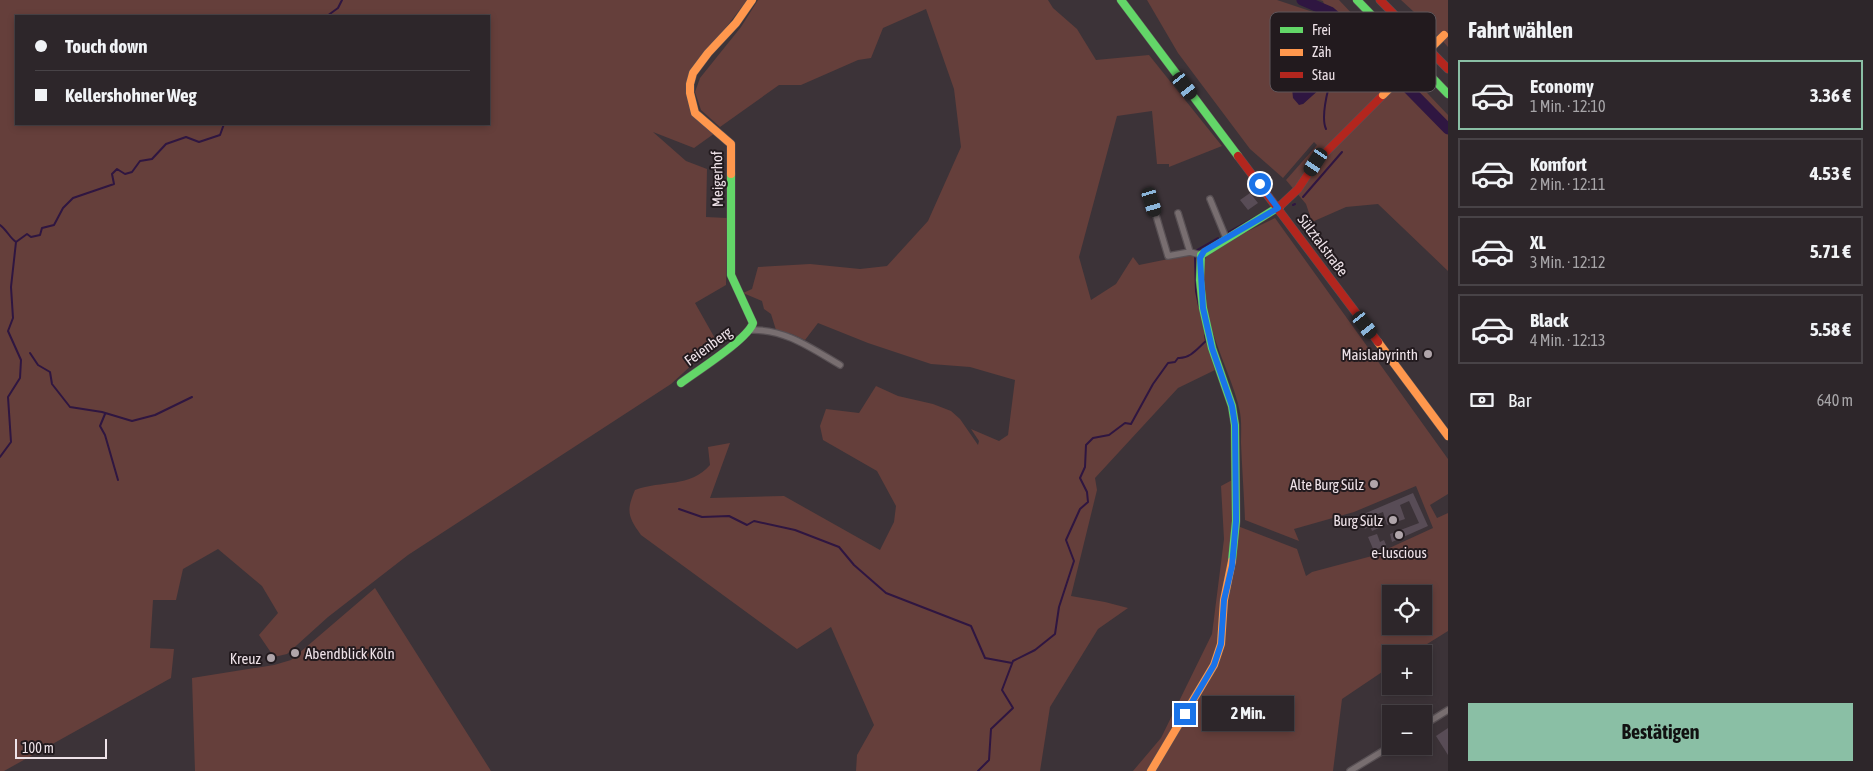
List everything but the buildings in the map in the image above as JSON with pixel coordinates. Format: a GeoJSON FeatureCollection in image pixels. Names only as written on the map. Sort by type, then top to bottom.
{"type":"FeatureCollection","features":[{"type":"Feature","properties":{"kind":"main road","name":"Meigerhof"},"geometry":{"type":"LineString","coordinates":[[731,275],[731,144],[695,113],[690,93],[690,84],[694,73],[708,52],[736,23],[752,0]]}},
{"type":"Feature","properties":{"kind":"main road","name":"Sülztalstraße"},"geometry":{"type":"LineString","coordinates":[[1120,0],[1448,436]]}},
{"type":"Feature","properties":{"kind":"main road"},"geometry":{"type":"LineString","coordinates":[[1356,0],[1368,12]]}},
{"type":"Feature","properties":{"kind":"main road"},"geometry":{"type":"LineString","coordinates":[[1380,0],[1392,12]]}},
{"type":"Feature","properties":{"kind":"main road"},"geometry":{"type":"LineString","coordinates":[[1436,43],[1446,33]]}},
{"type":"Feature","properties":{"kind":"main road"},"geometry":{"type":"LineString","coordinates":[[1436,57],[1448,69]]}},
{"type":"Feature","properties":{"kind":"main road"},"geometry":{"type":"LineString","coordinates":[[1436,82],[1448,94]]}},
{"type":"Feature","properties":{"kind":"main road"},"geometry":{"type":"LineString","coordinates":[[1151,771],[1214,665],[1221,644],[1224,600],[1232,566],[1236,513],[1235,425],[1232,406],[1212,348],[1203,308],[1200,280],[1201,255],[1278,208],[1298,189],[1316,162],[1386,92]]}},
{"type":"Feature","properties":{"kind":"main road","name":"Feienberg"},"geometry":{"type":"LineString","coordinates":[[681,383],[751,330],[753,323],[731,275]]}},
{"type":"Feature","properties":{"kind":"street"},"geometry":{"type":"LineString","coordinates":[[1210,199],[1226,238]]}},
{"type":"Feature","properties":{"kind":"street"},"geometry":{"type":"LineString","coordinates":[[1152,202],[1168,256],[1190,252],[1201,255]]}},
{"type":"Feature","properties":{"kind":"street"},"geometry":{"type":"LineString","coordinates":[[1178,213],[1190,252]]}},
{"type":"Feature","properties":{"kind":"street","name":"Feienberg"},"geometry":{"type":"LineString","coordinates":[[751,330],[766,330],[787,335],[840,365]]}},
{"type":"Feature","properties":{"kind":"street"},"geometry":{"type":"LineString","coordinates":[[1432,720],[1448,710]]}},
{"type":"Feature","properties":{"kind":"street"},"geometry":{"type":"LineString","coordinates":[[1350,771],[1382,751]]}},
{"type":"Feature","properties":{"kind":"shaded area"},"geometry":{"type":"Polygon","coordinates":[[[0,0],[747,0],[692,72],[694,116],[715,133],[694,148],[653,132],[686,161],[707,169],[706,217],[727,218],[726,285],[695,303],[717,342],[671,384],[408,555],[328,617],[287,654],[274,657],[259,635],[278,613],[262,586],[218,549],[183,569],[176,600],[153,600],[150,648],[174,649],[171,678],[4,771],[0,771],[0,0]]]}},
{"type":"Feature","properties":{"kind":"shaded area"},"geometry":{"type":"Polygon","coordinates":[[[758,0],[1048,0],[1053,8],[1077,29],[1096,60],[1149,55],[1222,146],[1169,167],[1169,164],[1157,164],[1152,111],[1117,116],[1079,257],[1091,300],[1116,284],[1133,257],[1139,265],[1193,254],[1198,257],[1209,351],[1215,370],[1178,388],[1095,478],[1097,490],[1071,596],[1128,608],[1098,629],[1050,707],[1040,771],[856,771],[857,755],[874,725],[831,627],[797,649],[641,535],[631,518],[630,503],[635,490],[694,477],[710,465],[708,447],[730,443],[710,498],[784,496],[880,550],[894,522],[896,506],[877,471],[823,440],[820,426],[826,409],[859,413],[876,386],[898,396],[933,404],[951,411],[960,419],[978,445],[979,441],[971,429],[999,441],[1008,435],[1015,380],[970,367],[931,364],[868,343],[818,323],[805,340],[776,330],[771,314],[764,309],[762,301],[743,293],[752,289],[758,267],[810,264],[860,269],[887,266],[928,221],[961,147],[954,89],[926,9],[883,28],[871,58],[858,60],[801,85],[779,85],[720,127],[701,110],[695,92],[700,78],[741,27],[758,0]]]}},
{"type":"Feature","properties":{"kind":"shaded area"},"geometry":{"type":"Polygon","coordinates":[[[1147,0],[1277,0],[1313,12],[1270,12],[1270,92],[1299,92],[1303,104],[1316,92],[1426,92],[1448,115],[1448,271],[1378,204],[1346,207],[1312,222],[1306,204],[1286,180],[1317,145],[1314,142],[1283,178],[1250,149],[1178,53],[1147,0]]]}},
{"type":"Feature","properties":{"kind":"shaded area"},"geometry":{"type":"Polygon","coordinates":[[[1320,0],[1339,0],[1350,12],[1326,12],[1323,1],[1320,0]]]}},
{"type":"Feature","properties":{"kind":"shaded area"},"geometry":{"type":"Polygon","coordinates":[[[1401,0],[1448,0],[1448,47],[1436,34],[1436,12],[1414,12],[1401,0]]]}},
{"type":"Feature","properties":{"kind":"shaded area"},"geometry":{"type":"Polygon","coordinates":[[[1292,92],[1316,92],[1303,104],[1299,105],[1293,98],[1292,92]]]}},
{"type":"Feature","properties":{"kind":"shaded area"},"geometry":{"type":"Polygon","coordinates":[[[1275,218],[1448,459],[1448,494],[1430,505],[1437,518],[1448,513],[1448,631],[1425,645],[1382,645],[1382,672],[1342,699],[1333,771],[1133,771],[1161,738],[1212,634],[1224,539],[1221,486],[1234,479],[1235,525],[1297,549],[1306,576],[1312,572],[1372,556],[1433,528],[1416,486],[1354,512],[1294,529],[1299,541],[1245,520],[1240,412],[1204,302],[1202,281],[1204,262],[1213,248],[1275,218]]]}},
{"type":"Feature","properties":{"kind":"shaded area"},"geometry":{"type":"Polygon","coordinates":[[[375,588],[491,771],[195,771],[192,678],[274,665],[291,660],[375,588]]]}},
{"type":"Feature","properties":{"kind":"waterway"},"geometry":{"type":"LineString","coordinates":[[328,15],[338,8],[342,0]]}},
{"type":"Feature","properties":{"kind":"waterway"},"geometry":{"type":"LineString","coordinates":[[1302,0],[1330,12]]}},
{"type":"Feature","properties":{"kind":"waterway"},"geometry":{"type":"LineString","coordinates":[[1326,129],[1324,120],[1328,92]]}},
{"type":"Feature","properties":{"kind":"waterway"},"geometry":{"type":"LineString","coordinates":[[1412,92],[1448,129]]}},
{"type":"Feature","properties":{"kind":"waterway"},"geometry":{"type":"LineString","coordinates":[[0,457],[11,442],[8,397],[20,378],[21,360],[8,331],[13,318],[11,287],[16,242],[27,234],[31,237],[40,235],[42,228],[54,225],[63,208],[73,198],[114,184],[112,174],[117,169],[125,174],[132,172],[140,161],[152,159],[166,144],[186,137],[199,142],[220,135],[224,125]]}},
{"type":"Feature","properties":{"kind":"waterway"},"geometry":{"type":"LineString","coordinates":[[1303,197],[1342,152]]}},
{"type":"Feature","properties":{"kind":"waterway"},"geometry":{"type":"LineString","coordinates":[[1229,232],[1258,216]]}},
{"type":"Feature","properties":{"kind":"waterway"},"geometry":{"type":"LineString","coordinates":[[0,225],[16,242]]}},
{"type":"Feature","properties":{"kind":"waterway"},"geometry":{"type":"LineString","coordinates":[[1197,250],[1218,238]]}},
{"type":"Feature","properties":{"kind":"waterway"},"geometry":{"type":"LineString","coordinates":[[1195,257],[1196,291],[1199,306]]}},
{"type":"Feature","properties":{"kind":"waterway"},"geometry":{"type":"LineString","coordinates":[[978,771],[989,760],[991,729],[1013,708],[1002,690],[1013,661],[1035,650],[1055,634],[1059,607],[1074,561],[1066,540],[1080,509],[1088,502],[1087,492],[1080,478],[1085,467],[1086,445],[1093,438],[1109,435],[1125,423],[1131,424],[1153,384],[1168,363],[1175,362],[1178,358],[1186,357],[1194,352],[1206,341],[1205,335]]}},
{"type":"Feature","properties":{"kind":"waterway"},"geometry":{"type":"LineString","coordinates":[[30,353],[38,365],[50,372],[52,384],[70,407],[102,412],[132,421],[155,415],[192,397]]}},
{"type":"Feature","properties":{"kind":"waterway"},"geometry":{"type":"LineString","coordinates":[[105,414],[100,426],[105,435],[118,480]]}},
{"type":"Feature","properties":{"kind":"waterway"},"geometry":{"type":"LineString","coordinates":[[679,509],[702,517],[729,516],[747,525],[754,521],[795,530],[839,547],[854,565],[886,593],[971,626],[985,658],[1012,663]]}},
{"type":"Feature","properties":{"kind":"traffic: fast"},"geometry":{"type":"LineString","coordinates":[[1121,0],[1238,156]]}},
{"type":"Feature","properties":{"kind":"traffic: fast"},"geometry":{"type":"LineString","coordinates":[[1357,0],[1369,12]]}},
{"type":"Feature","properties":{"kind":"traffic: fast"},"geometry":{"type":"LineString","coordinates":[[1436,82],[1448,94]]}},
{"type":"Feature","properties":{"kind":"traffic: fast"},"geometry":{"type":"LineString","coordinates":[[681,383],[732,346],[749,330],[753,323],[731,275],[731,174]]}},
{"type":"Feature","properties":{"kind":"traffic: fast"},"geometry":{"type":"LineString","coordinates":[[1232,561],[1236,521],[1235,425],[1232,406],[1212,348],[1203,308],[1200,280],[1201,255],[1280,206]]}},
{"type":"Feature","properties":{"kind":"traffic: slow"},"geometry":{"type":"LineString","coordinates":[[731,174],[731,144],[695,113],[690,93],[690,84],[693,73],[708,53],[736,23],[752,0]]}},
{"type":"Feature","properties":{"kind":"traffic: slow"},"geometry":{"type":"LineString","coordinates":[[1436,43],[1444,35]]}},
{"type":"Feature","properties":{"kind":"traffic: slow"},"geometry":{"type":"LineString","coordinates":[[1383,95],[1386,92]]}},
{"type":"Feature","properties":{"kind":"traffic: slow"},"geometry":{"type":"LineString","coordinates":[[1378,342],[1448,436]]}},
{"type":"Feature","properties":{"kind":"traffic: slow"},"geometry":{"type":"LineString","coordinates":[[1151,771],[1214,665],[1221,644],[1224,600],[1232,561]]}},
{"type":"Feature","properties":{"kind":"traffic: jam"},"geometry":{"type":"LineString","coordinates":[[1380,0],[1392,12]]}},
{"type":"Feature","properties":{"kind":"traffic: jam"},"geometry":{"type":"LineString","coordinates":[[1436,57],[1448,69]]}},
{"type":"Feature","properties":{"kind":"traffic: jam"},"geometry":{"type":"LineString","coordinates":[[1280,206],[1298,189],[1316,162],[1383,95]]}},
{"type":"Feature","properties":{"kind":"traffic: jam"},"geometry":{"type":"LineString","coordinates":[[1238,156],[1378,342]]}},
{"type":"Feature","properties":{"kind":"place","name":"Maislabyrinth"},"geometry":{"type":"Point","coordinates":[1428,354]}},
{"type":"Feature","properties":{"kind":"place","name":"Alte Burg Sülz"},"geometry":{"type":"Point","coordinates":[1374,484]}},
{"type":"Feature","properties":{"kind":"place","name":"Burg Sülz"},"geometry":{"type":"Point","coordinates":[1393,520]}},
{"type":"Feature","properties":{"kind":"place","name":"e-luscious"},"geometry":{"type":"Point","coordinates":[1399,535]}},
{"type":"Feature","properties":{"kind":"place","name":"Abendblick Köln"},"geometry":{"type":"Point","coordinates":[295,653]}},
{"type":"Feature","properties":{"kind":"place","name":"Kreuz"},"geometry":{"type":"Point","coordinates":[271,658]}},
{"type":"Feature","properties":{"kind":"route"},"geometry":{"type":"LineString","coordinates":[[1185,714],[1214,665],[1221,644],[1224,627],[1224,600],[1232,566],[1236,521],[1235,425],[1232,406],[1212,348],[1203,308],[1200,258],[1204,251],[1278,208],[1260,184]]}}]}
